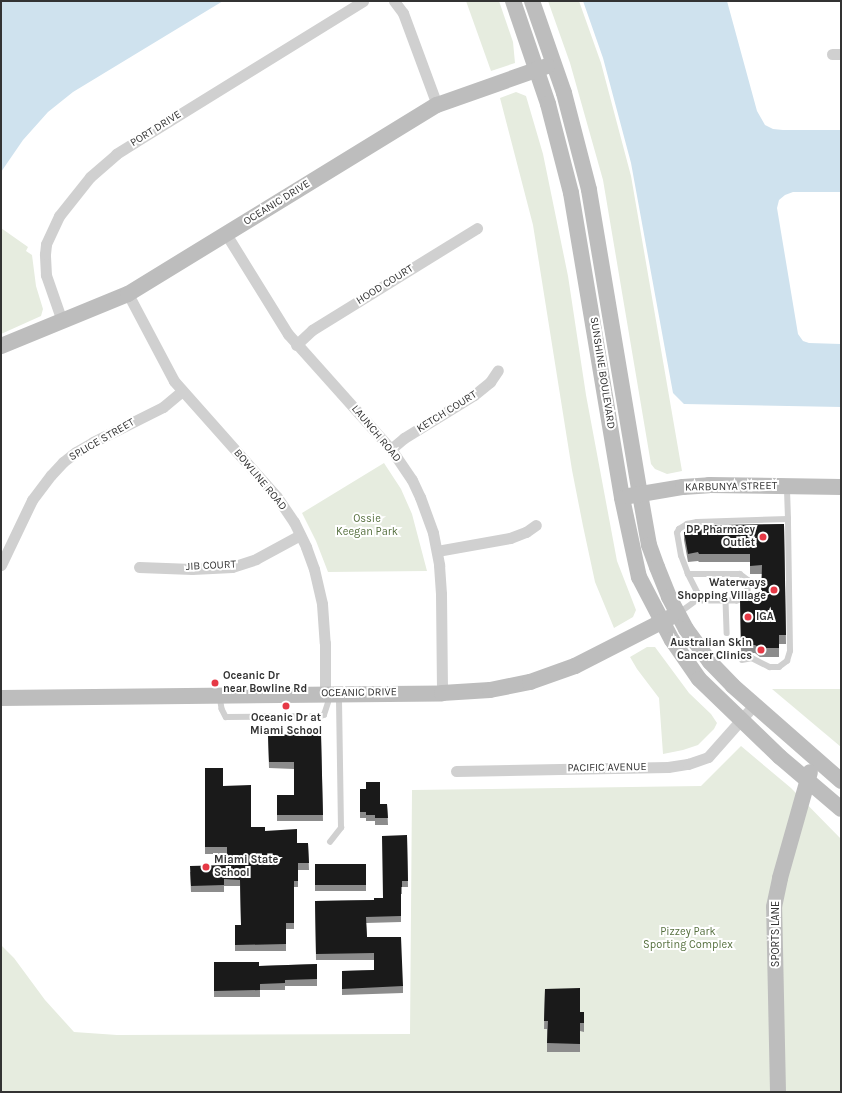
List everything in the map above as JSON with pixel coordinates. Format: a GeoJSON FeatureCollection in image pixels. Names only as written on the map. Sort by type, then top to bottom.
{"type":"FeatureCollection","features":[{"type":"Feature","properties":{"kind":"street","name":"PORT DRIVE"},"geometry":{"type":"LineString","coordinates":[[62,321],[48,284],[45,264],[46,244],[59,216],[90,177],[112,157],[135,142],[363,1]]}},
{"type":"Feature","properties":{"kind":"street"},"geometry":{"type":"LineString","coordinates":[[394,1],[403,13],[437,105]]}},
{"type":"Feature","properties":{"kind":"street","name":"SUNSHINE BOULEVARD"},"geometry":{"type":"LineString","coordinates":[[513,1],[538,69],[571,193],[622,498],[639,577],[661,622],[693,671],[740,720]]}},
{"type":"Feature","properties":{"kind":"street","name":"SUNSHINE BOULEVARD"},"geometry":{"type":"LineString","coordinates":[[532,1],[555,63],[589,190],[640,494],[652,552],[666,592],[677,614],[694,640],[710,662],[754,705]]}},
{"type":"Feature","properties":{"kind":"street","name":"OCEANIC DRIVE"},"geometry":{"type":"LineString","coordinates":[[1,346],[128,294],[437,105],[555,63]]}},
{"type":"Feature","properties":{"kind":"street","name":"HOOD COURT"},"geometry":{"type":"LineString","coordinates":[[296,345],[312,330],[477,228]]}},
{"type":"Feature","properties":{"kind":"street","name":"LAUNCH ROAD"},"geometry":{"type":"LineString","coordinates":[[226,234],[296,345],[391,449],[412,480],[428,515],[437,552],[441,594],[442,693]]}},
{"type":"Feature","properties":{"kind":"street","name":"BOWLINE ROAD"},"geometry":{"type":"LineString","coordinates":[[128,294],[166,369],[182,392],[268,486],[287,511],[300,535],[314,569],[322,604],[325,643],[332,693]]}},
{"type":"Feature","properties":{"kind":"street","name":"KETCH COURT"},"geometry":{"type":"LineString","coordinates":[[391,449],[404,438],[483,389],[498,370]]}},
{"type":"Feature","properties":{"kind":"street","name":"SPLICE STREET"},"geometry":{"type":"LineString","coordinates":[[1,565],[32,500],[50,475],[63,462],[93,442],[163,407],[182,392]]}},
{"type":"Feature","properties":{"kind":"street","name":"KARBUNYA STREET"},"geometry":{"type":"LineString","coordinates":[[622,498],[683,487],[708,485],[841,487]]}},
{"type":"Feature","properties":{"kind":"street"},"geometry":{"type":"LineString","coordinates":[[437,552],[510,538],[526,532],[536,525]]}},
{"type":"Feature","properties":{"kind":"street","name":"JIB COURT"},"geometry":{"type":"LineString","coordinates":[[139,567],[192,569],[232,567],[256,559],[300,535]]}},
{"type":"Feature","properties":{"kind":"street","name":"OCEANIC DRIVE"},"geometry":{"type":"LineString","coordinates":[[1,698],[332,693],[442,693],[490,690],[552,675],[591,659],[677,614]]}},
{"type":"Feature","properties":{"kind":"street"},"geometry":{"type":"LineString","coordinates":[[754,705],[841,781]]}},
{"type":"Feature","properties":{"kind":"street","name":"PACIFIC AVENUE"},"geometry":{"type":"LineString","coordinates":[[456,771],[679,766],[708,757],[754,705]]}},
{"type":"Feature","properties":{"kind":"street"},"geometry":{"type":"LineString","coordinates":[[740,720],[841,809]]}},
{"type":"Feature","properties":{"kind":"street","name":"SPORTS LANE"},"geometry":{"type":"LineString","coordinates":[[778,1092],[774,907],[780,878],[807,780],[815,758]]}},
{"type":"Feature","properties":{"kind":"lane"},"geometry":{"type":"LineString","coordinates":[[742,660],[752,658],[770,667],[779,667],[787,661],[790,651],[787,486]]}},
{"type":"Feature","properties":{"kind":"lane"},"geometry":{"type":"LineString","coordinates":[[699,599],[681,556],[677,534],[683,525],[697,522],[788,519]]}},
{"type":"Feature","properties":{"kind":"lane"},"geometry":{"type":"LineString","coordinates":[[677,614],[699,599],[726,601],[737,600],[748,595],[748,580],[740,574],[688,574]]}},
{"type":"Feature","properties":{"kind":"lane"},"geometry":{"type":"LineString","coordinates":[[726,601],[727,633]]}},
{"type":"Feature","properties":{"kind":"lane"},"geometry":{"type":"LineString","coordinates":[[220,695],[222,709],[226,717],[320,716],[324,714],[332,693]]}},
{"type":"Feature","properties":{"kind":"lane"},"geometry":{"type":"LineString","coordinates":[[330,842],[341,828],[332,693]]}},
{"type":"Feature","properties":{"kind":"green space"},"geometry":{"type":"Polygon","coordinates":[[[466,1],[499,1],[513,42],[515,63],[491,71],[466,1]]]}},
{"type":"Feature","properties":{"kind":"green space"},"geometry":{"type":"Polygon","coordinates":[[[548,1],[579,1],[601,63],[631,176],[682,471],[667,474],[655,469],[651,464],[603,180],[570,63],[548,1]]]}},
{"type":"Feature","properties":{"kind":"green space"},"geometry":{"type":"Polygon","coordinates":[[[516,92],[526,96],[543,154],[568,276],[586,395],[617,561],[636,610],[633,617],[614,628],[595,582],[572,470],[533,225],[500,98],[516,92]]]}},
{"type":"Feature","properties":{"kind":"green space"},"geometry":{"type":"Polygon","coordinates":[[[1,228],[28,247],[26,251],[32,255],[36,286],[43,309],[41,316],[1,334],[1,228]]]}},
{"type":"Feature","properties":{"kind":"green space","name":"Ossie Keegan Park"},"geometry":{"type":"Polygon","coordinates":[[[384,463],[401,489],[412,514],[427,571],[328,572],[316,541],[302,513],[384,463]]]}},
{"type":"Feature","properties":{"kind":"green space"},"geometry":{"type":"Polygon","coordinates":[[[647,647],[655,647],[689,693],[711,714],[717,723],[714,729],[698,745],[663,754],[659,698],[637,669],[630,657],[647,647]]]}},
{"type":"Feature","properties":{"kind":"green space"},"geometry":{"type":"Polygon","coordinates":[[[772,689],[841,689],[841,747],[772,689]]]}},
{"type":"Feature","properties":{"kind":"green space","name":"Pizzey Park Sporting Complex"},"geometry":{"type":"Polygon","coordinates":[[[741,746],[791,788],[841,839],[841,1092],[1,1092],[1,945],[14,958],[45,1000],[74,1032],[117,1035],[410,1034],[412,790],[701,786],[741,746]]]}},
{"type":"Feature","properties":{"kind":"water"},"geometry":{"type":"Polygon","coordinates":[[[1,1],[223,1],[73,92],[48,112],[23,140],[1,172],[1,1]]]}},
{"type":"Feature","properties":{"kind":"water"},"geometry":{"type":"Polygon","coordinates":[[[583,1],[727,1],[757,111],[765,125],[773,129],[783,130],[841,130],[841,192],[793,192],[785,195],[779,200],[777,208],[798,334],[803,341],[809,343],[841,344],[841,407],[684,404],[673,393],[631,163],[603,58],[583,1]]]}},
{"type":"Feature","properties":{"kind":"building","name":"Waterways Shopping Village"},"geometry":{"type":"Polygon","coordinates":[[[784,524],[786,635],[779,635],[779,648],[760,648],[755,645],[741,645],[740,598],[761,598],[762,565],[750,566],[750,554],[699,554],[698,552],[688,554],[684,532],[710,528],[711,525],[784,524]]]}},
{"type":"Feature","properties":{"kind":"building"},"geometry":{"type":"Polygon","coordinates":[[[321,734],[323,815],[277,815],[277,795],[294,795],[294,762],[269,762],[268,735],[321,734]]]}},
{"type":"Feature","properties":{"kind":"building"},"geometry":{"type":"Polygon","coordinates":[[[205,768],[223,768],[223,786],[251,785],[251,827],[265,827],[265,831],[297,829],[297,843],[308,843],[309,863],[298,863],[298,881],[294,881],[294,923],[286,923],[286,944],[235,945],[235,925],[241,925],[240,880],[224,879],[224,885],[191,886],[190,866],[227,865],[227,847],[205,847],[205,768]]]}},
{"type":"Feature","properties":{"kind":"building"},"geometry":{"type":"Polygon","coordinates":[[[366,782],[380,782],[380,804],[387,804],[388,818],[375,818],[375,815],[366,815],[366,812],[360,812],[360,789],[366,789],[366,782]]]}},
{"type":"Feature","properties":{"kind":"building"},"geometry":{"type":"Polygon","coordinates":[[[407,835],[408,881],[402,881],[401,916],[366,917],[367,937],[401,937],[403,986],[342,989],[342,971],[374,970],[374,953],[316,954],[315,901],[374,900],[374,898],[383,898],[382,836],[407,835]]]}},
{"type":"Feature","properties":{"kind":"building"},"geometry":{"type":"Polygon","coordinates":[[[315,864],[366,864],[366,885],[315,885],[315,864]]]}},
{"type":"Feature","properties":{"kind":"building"},"geometry":{"type":"Polygon","coordinates":[[[214,962],[259,962],[259,966],[317,964],[317,979],[285,980],[285,983],[260,984],[260,990],[214,991],[214,962]]]}},
{"type":"Feature","properties":{"kind":"building"},"geometry":{"type":"Polygon","coordinates":[[[580,988],[580,1012],[584,1012],[584,1023],[580,1023],[580,1044],[547,1043],[548,1021],[544,1021],[545,989],[580,988]]]}},
{"type":"Feature","properties":{"kind":"place","name":"DP Pharmacy Outlet"},"geometry":{"type":"Point","coordinates":[763,537]}},
{"type":"Feature","properties":{"kind":"place","name":"Waterways Shopping Village"},"geometry":{"type":"Point","coordinates":[774,590]}},
{"type":"Feature","properties":{"kind":"place","name":"IGA"},"geometry":{"type":"Point","coordinates":[748,617]}},
{"type":"Feature","properties":{"kind":"place","name":"Australian Skin Cancer Clinics"},"geometry":{"type":"Point","coordinates":[761,650]}},
{"type":"Feature","properties":{"kind":"place","name":"Oceanic Dr near Bowline Rd"},"geometry":{"type":"Point","coordinates":[215,683]}},
{"type":"Feature","properties":{"kind":"place","name":"Oceanic Dr at Miami School"},"geometry":{"type":"Point","coordinates":[286,706]}},
{"type":"Feature","properties":{"kind":"place","name":"Miami State School"},"geometry":{"type":"Point","coordinates":[206,867]}}]}
